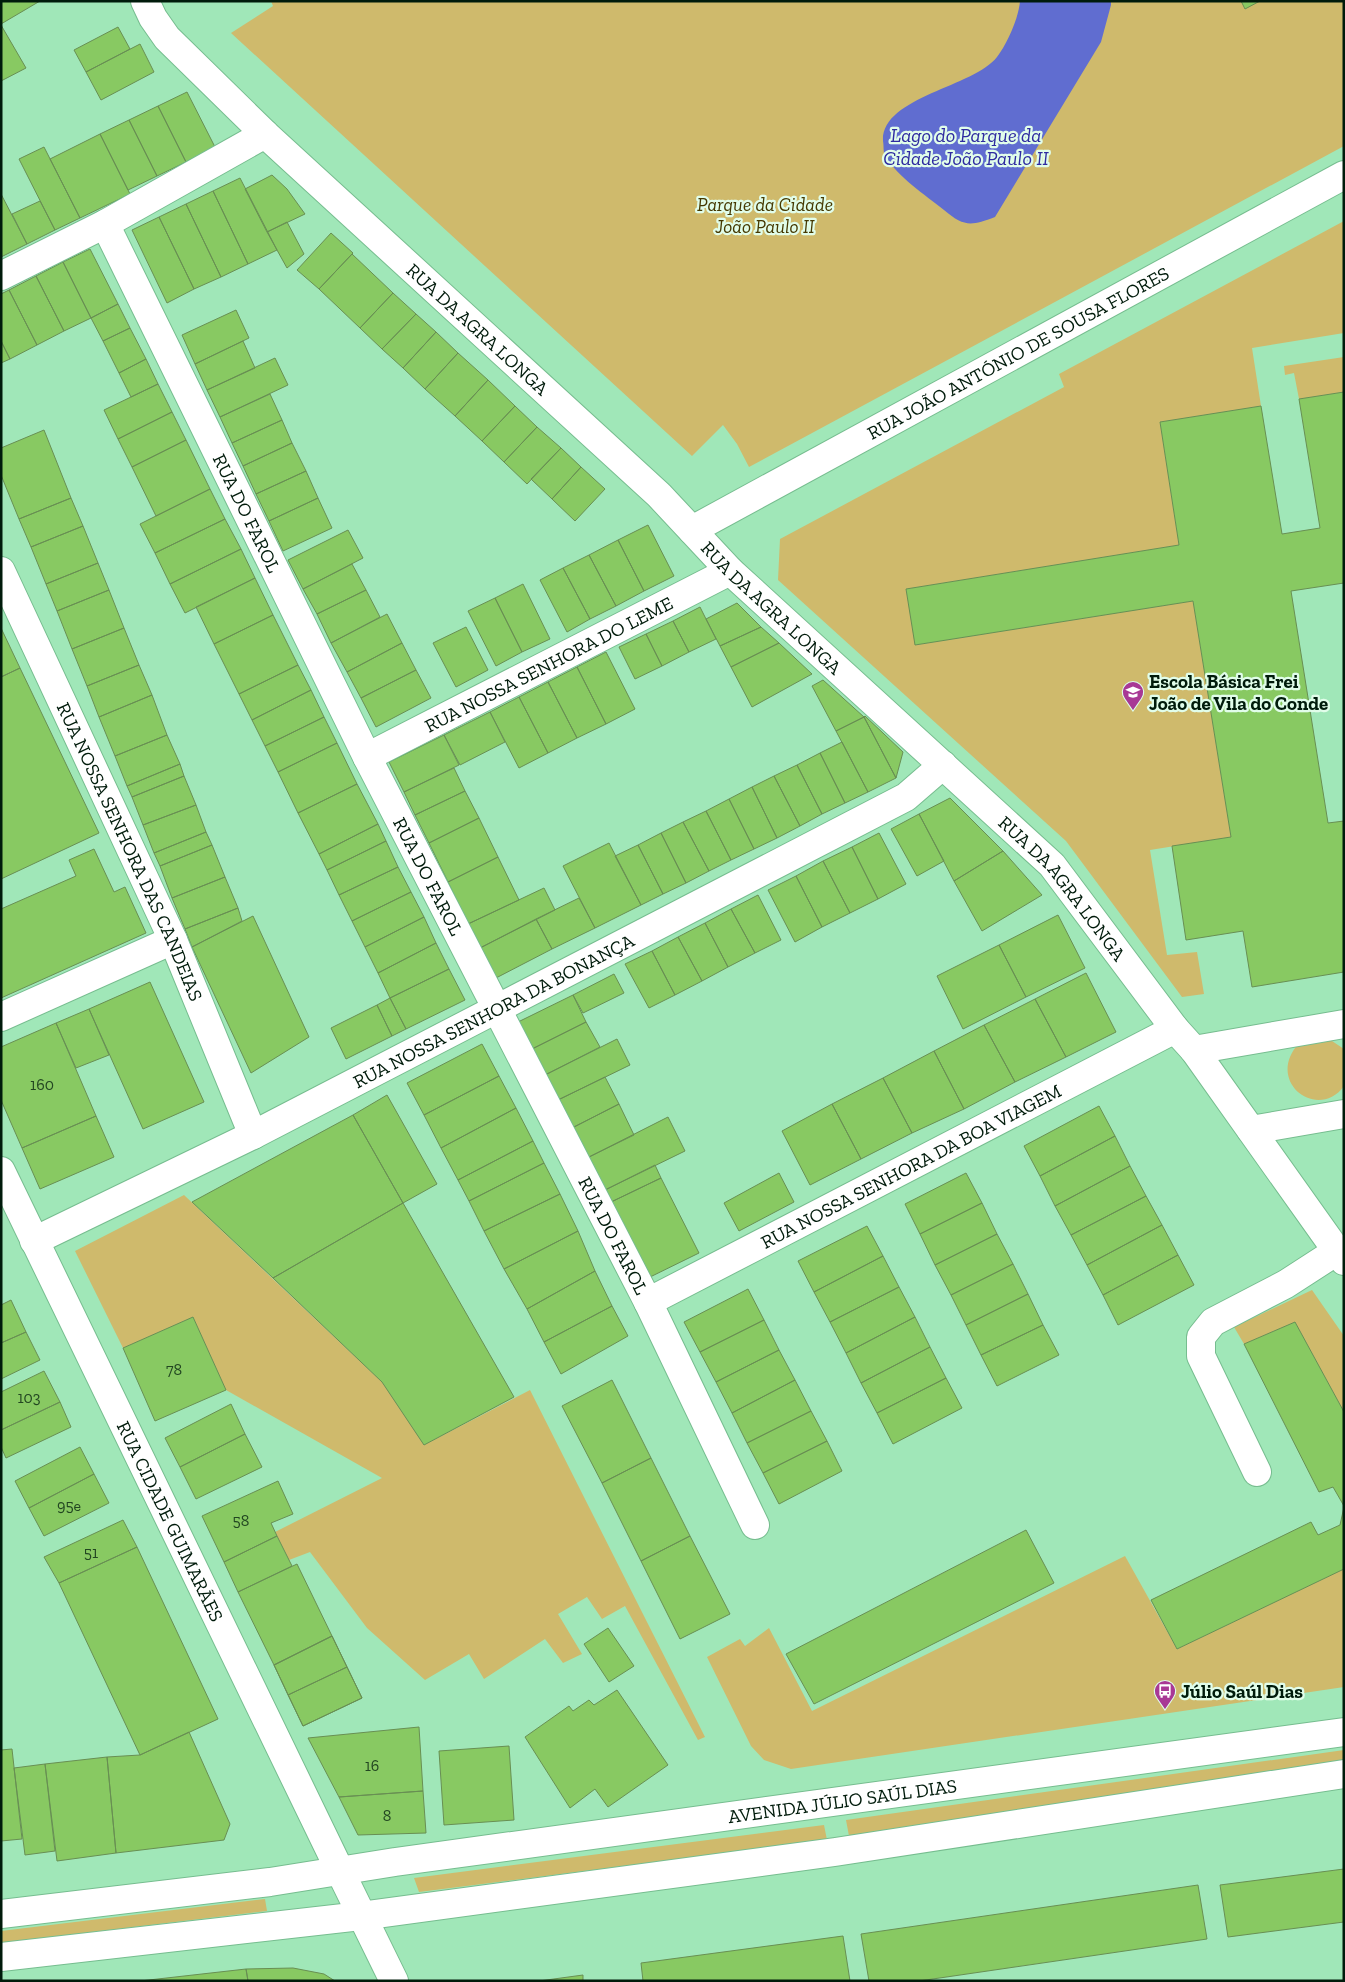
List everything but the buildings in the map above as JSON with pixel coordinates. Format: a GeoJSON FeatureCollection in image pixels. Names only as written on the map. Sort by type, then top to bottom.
{"type":"FeatureCollection","features":[{"type":"Feature","properties":{"kind":"street","name":"RUA DA AGRA LONGA"},"geometry":{"type":"LineString","coordinates":[[145,1],[152,18],[167,38],[265,134],[659,496],[730,572],[1052,865],[1175,1029],[1194,1050],[1340,1256]]}},
{"type":"Feature","properties":{"kind":"street"},"geometry":{"type":"LineString","coordinates":[[1,276],[105,224],[265,134]]}},
{"type":"Feature","properties":{"kind":"street","name":"RUA JOÃO ANTÓNIO DE SOUSA FLORES"},"geometry":{"type":"LineString","coordinates":[[692,530],[1344,175]]}},
{"type":"Feature","properties":{"kind":"street","name":"RUA DO FAROL"},"geometry":{"type":"LineString","coordinates":[[105,224],[367,757],[496,1011],[648,1302],[755,1525]]}},
{"type":"Feature","properties":{"kind":"street","name":"RUA NOSSA SENHORA DAS CANDEIAS"},"geometry":{"type":"LineString","coordinates":[[1,571],[173,940],[253,1135]]}},
{"type":"Feature","properties":{"kind":"street","name":"RUA NOSSA SENHORA DO LEME"},"geometry":{"type":"LineString","coordinates":[[367,757],[730,572]]}},
{"type":"Feature","properties":{"kind":"street","name":"RUA NOSSA SENHORA DA BONANÇA"},"geometry":{"type":"LineString","coordinates":[[34,1241],[253,1135],[496,1011],[906,797],[943,765]]}},
{"type":"Feature","properties":{"kind":"street"},"geometry":{"type":"LineString","coordinates":[[1,1017],[173,940]]}},
{"type":"Feature","properties":{"kind":"street"},"geometry":{"type":"LineString","coordinates":[[1194,1050],[1344,1024]]}},
{"type":"Feature","properties":{"kind":"street","name":"RUA NOSSA SENHORA DA BOA VIAGEM"},"geometry":{"type":"LineString","coordinates":[[648,1302],[1175,1029]]}},
{"type":"Feature","properties":{"kind":"street"},"geometry":{"type":"LineString","coordinates":[[1251,1130],[1344,1114]]}},
{"type":"Feature","properties":{"kind":"street","name":"RUA CIDADE GUIMARÃES"},"geometry":{"type":"LineString","coordinates":[[1,1171],[394,1981]]}},
{"type":"Feature","properties":{"kind":"street"},"geometry":{"type":"LineString","coordinates":[[1258,1472],[1201,1356],[1201,1337],[1214,1322],[1340,1256]]}},
{"type":"Feature","properties":{"kind":"street","name":"AVENIDA JÚLIO SAÚL DIAS"},"geometry":{"type":"LineString","coordinates":[[1,1914],[270,1882],[1344,1732]]}},
{"type":"Feature","properties":{"kind":"street"},"geometry":{"type":"LineString","coordinates":[[1,1957],[361,1916],[835,1852],[1344,1774]]}},
{"type":"Feature","properties":{"kind":"green space","name":"Parque da Cidade João Paulo II"},"geometry":{"type":"Polygon","coordinates":[[[271,1],[1344,1],[1344,146],[749,467],[737,444],[723,425],[692,456],[231,33],[273,6],[271,1]]]}},
{"type":"Feature","properties":{"kind":"green space"},"geometry":{"type":"Polygon","coordinates":[[[1344,221],[1344,333],[1252,348],[1261,406],[1160,422],[1179,545],[906,589],[916,645],[1193,601],[1231,837],[1150,850],[1167,955],[1197,952],[1204,994],[1182,997],[1066,841],[778,580],[780,539],[1064,387],[1059,374],[1344,221]]]}},
{"type":"Feature","properties":{"kind":"green space"},"geometry":{"type":"Polygon","coordinates":[[[1344,357],[1344,392],[1299,399],[1294,373],[1285,375],[1284,366],[1344,357]]]}},
{"type":"Feature","properties":{"kind":"green space"},"geometry":{"type":"Polygon","coordinates":[[[1329,1039],[1344,1049],[1344,1086],[1333,1096],[1321,1100],[1309,1098],[1299,1093],[1291,1083],[1288,1071],[1290,1058],[1299,1043],[1329,1039]]]}},
{"type":"Feature","properties":{"kind":"green space"},"geometry":{"type":"Polygon","coordinates":[[[184,1195],[382,1382],[424,1445],[530,1390],[705,1737],[698,1740],[625,1606],[602,1619],[587,1597],[558,1614],[582,1654],[563,1663],[545,1639],[484,1679],[469,1654],[425,1680],[367,1628],[310,1552],[289,1560],[275,1532],[382,1478],[226,1390],[193,1317],[123,1348],[75,1251],[184,1195]]]}},
{"type":"Feature","properties":{"kind":"green space"},"geometry":{"type":"Polygon","coordinates":[[[1312,1290],[1344,1336],[1344,1412],[1295,1322],[1244,1344],[1234,1327],[1312,1290]]]}},
{"type":"Feature","properties":{"kind":"green space"},"geometry":{"type":"Polygon","coordinates":[[[1125,1556],[1177,1649],[1344,1569],[1344,1687],[791,1769],[764,1760],[751,1746],[707,1657],[740,1639],[745,1646],[769,1628],[812,1711],[1125,1556]]]}},
{"type":"Feature","properties":{"kind":"green space"},"geometry":{"type":"Polygon","coordinates":[[[1344,1750],[1344,1766],[849,1836],[846,1820],[1344,1750]]]}},
{"type":"Feature","properties":{"kind":"green space"},"geometry":{"type":"Polygon","coordinates":[[[824,1825],[827,1840],[419,1892],[414,1878],[824,1825]]]}},
{"type":"Feature","properties":{"kind":"green space"},"geometry":{"type":"Polygon","coordinates":[[[265,1899],[267,1911],[1,1943],[1,1931],[265,1899]]]}},
{"type":"Feature","properties":{"kind":"water","name":"Lago do Parque da Cidade João Paulo II"},"geometry":{"type":"Polygon","coordinates":[[[1020,1],[1111,1],[1111,5],[1101,42],[995,217],[974,223],[963,222],[951,216],[912,185],[891,164],[884,151],[883,141],[886,126],[897,114],[912,103],[969,77],[997,57],[1012,30],[1020,1]]]}},
{"type":"Feature","properties":{"kind":"place","name":"Escola Básica Frei João de Vila do Conde"},"geometry":{"type":"Point","coordinates":[1133,711]}},
{"type":"Feature","properties":{"kind":"place","name":"Júlio Saúl Dias"},"geometry":{"type":"Point","coordinates":[1165,1710]}}]}
